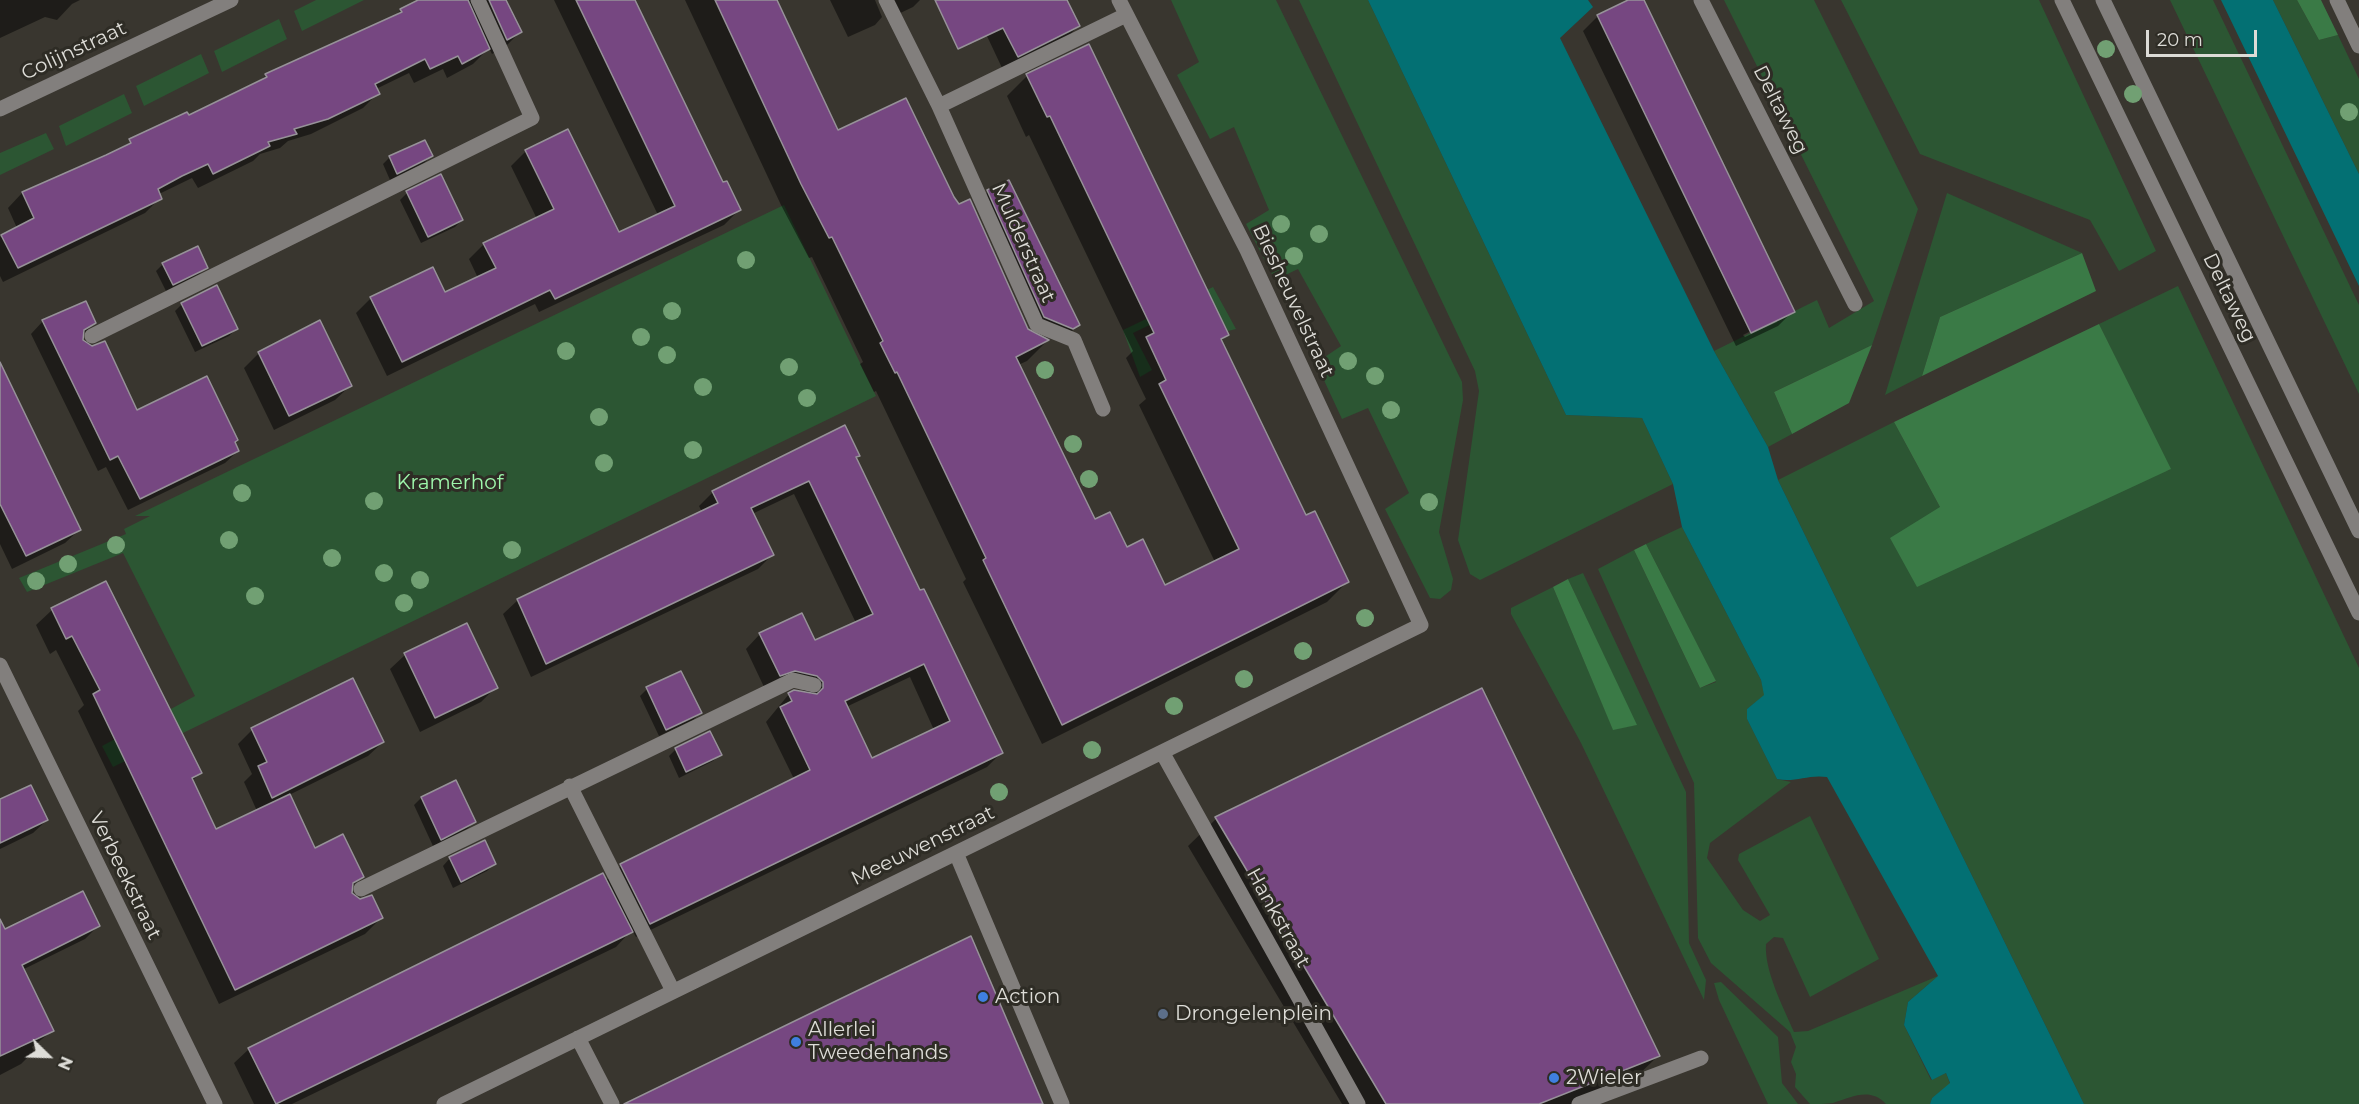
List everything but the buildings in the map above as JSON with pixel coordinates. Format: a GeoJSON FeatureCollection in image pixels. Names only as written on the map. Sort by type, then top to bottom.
{"type":"FeatureCollection","features":[{"type":"Feature","properties":{"kind":"street","name":"Colijnstraat"},"geometry":{"type":"LineString","coordinates":[[0,109],[231,0]]}},
{"type":"Feature","properties":{"kind":"street"},"geometry":{"type":"LineString","coordinates":[[92,336],[532,118],[478,0]]}},
{"type":"Feature","properties":{"kind":"street","name":"Mulderstraat"},"geometry":{"type":"LineString","coordinates":[[886,0],[939,106],[1037,325],[1074,340],[1103,409]]}},
{"type":"Feature","properties":{"kind":"street","name":"Biesheuvelstraat"},"geometry":{"type":"LineString","coordinates":[[1119,0],[1247,250],[1421,625]]}},
{"type":"Feature","properties":{"kind":"street","name":"Deltaweg"},"geometry":{"type":"LineString","coordinates":[[1701,0],[1855,304]]}},
{"type":"Feature","properties":{"kind":"street","name":"Deltaweg"},"geometry":{"type":"LineString","coordinates":[[2062,0],[2359,614]]}},
{"type":"Feature","properties":{"kind":"street","name":"Deltaweg"},"geometry":{"type":"LineString","coordinates":[[2103,0],[2359,531]]}},
{"type":"Feature","properties":{"kind":"street"},"geometry":{"type":"LineString","coordinates":[[2337,0],[2359,46]]}},
{"type":"Feature","properties":{"kind":"street"},"geometry":{"type":"LineString","coordinates":[[939,106],[1126,15]]}},
{"type":"Feature","properties":{"kind":"street","name":"Meeuwenstraat"},"geometry":{"type":"LineString","coordinates":[[444,1104],[1421,625]]}},
{"type":"Feature","properties":{"kind":"street","name":"Verbeekstraat"},"geometry":{"type":"LineString","coordinates":[[0,664],[215,1104]]}},
{"type":"Feature","properties":{"kind":"street"},"geometry":{"type":"LineString","coordinates":[[361,890],[570,786],[793,680],[814,685]]}},
{"type":"Feature","properties":{"kind":"street","name":"Hankstraat"},"geometry":{"type":"LineString","coordinates":[[1162,752],[1358,1104]]}},
{"type":"Feature","properties":{"kind":"street"},"geometry":{"type":"LineString","coordinates":[[570,786],[673,992]]}},
{"type":"Feature","properties":{"kind":"street"},"geometry":{"type":"LineString","coordinates":[[956,853],[1062,1104]]}},
{"type":"Feature","properties":{"kind":"street"},"geometry":{"type":"LineString","coordinates":[[578,1038],[612,1104]]}},
{"type":"Feature","properties":{"kind":"street"},"geometry":{"type":"LineString","coordinates":[[1579,1104],[1701,1058]]}},
{"type":"Feature","properties":{"kind":"green space"},"geometry":{"type":"Polygon","coordinates":[[[316,0],[364,0],[302,31],[294,11],[316,0]]]}},
{"type":"Feature","properties":{"kind":"green space"},"geometry":{"type":"Polygon","coordinates":[[[1171,0],[1276,0],[1462,382],[1463,400],[1439,532],[1453,579],[1451,590],[1440,599],[1430,598],[1385,509],[1409,493],[1368,408],[1342,419],[1316,363],[1341,346],[1298,269],[1275,280],[1246,224],[1269,210],[1234,127],[1210,139],[1177,75],[1199,62],[1171,0]]]}},
{"type":"Feature","properties":{"kind":"green space"},"geometry":{"type":"Polygon","coordinates":[[[1299,0],[1368,0],[1566,415],[1642,418],[1673,484],[1480,580],[1470,574],[1458,540],[1479,391],[1475,371],[1299,0]]]}},
{"type":"Feature","properties":{"kind":"green space"},"geometry":{"type":"Polygon","coordinates":[[[1724,0],[1814,0],[1918,209],[1872,345],[1774,392],[1792,434],[1768,447],[1714,351],[1817,300],[1829,328],[1874,301],[1724,0]]]}},
{"type":"Feature","properties":{"kind":"green space"},"geometry":{"type":"Polygon","coordinates":[[[1841,0],[2039,0],[2156,251],[2119,271],[2090,220],[1920,154],[1841,0]]]}},
{"type":"Feature","properties":{"kind":"green space"},"geometry":{"type":"Polygon","coordinates":[[[2170,0],[2213,0],[2359,305],[2359,394],[2170,0]]]}},
{"type":"Feature","properties":{"kind":"green space"},"geometry":{"type":"Polygon","coordinates":[[[2273,0],[2297,0],[2319,40],[2338,35],[2359,79],[2359,174],[2273,0]]]}},
{"type":"Feature","properties":{"kind":"green space"},"geometry":{"type":"Polygon","coordinates":[[[2297,0],[2321,0],[2338,35],[2319,40],[2297,0]]]}},
{"type":"Feature","properties":{"kind":"green space"},"geometry":{"type":"Polygon","coordinates":[[[279,19],[287,39],[222,72],[214,51],[279,19]]]}},
{"type":"Feature","properties":{"kind":"green space"},"geometry":{"type":"Polygon","coordinates":[[[201,54],[209,73],[144,106],[136,86],[201,54]]]}},
{"type":"Feature","properties":{"kind":"green space"},"geometry":{"type":"Polygon","coordinates":[[[124,94],[132,113],[66,146],[59,126],[124,94]]]}},
{"type":"Feature","properties":{"kind":"green space"},"geometry":{"type":"Polygon","coordinates":[[[46,133],[54,149],[0,175],[0,153],[46,133]]]}},
{"type":"Feature","properties":{"kind":"green space"},"geometry":{"type":"Polygon","coordinates":[[[1947,193],[2082,253],[1940,317],[1922,376],[1885,395],[1947,193]]]}},
{"type":"Feature","properties":{"kind":"green space","name":"Kramerhof"},"geometry":{"type":"Polygon","coordinates":[[[784,205],[876,396],[113,767],[102,746],[195,696],[123,553],[27,592],[19,578],[126,534],[124,529],[150,516],[135,516],[784,205]]]}},
{"type":"Feature","properties":{"kind":"green space"},"geometry":{"type":"Polygon","coordinates":[[[2082,253],[2096,291],[1922,376],[1940,317],[2082,253]]]}},
{"type":"Feature","properties":{"kind":"green space"},"geometry":{"type":"Polygon","coordinates":[[[2178,286],[2359,668],[2359,1104],[2084,1104],[1778,480],[1894,422],[1940,507],[2170,470],[2099,324],[2178,286]]]}},
{"type":"Feature","properties":{"kind":"green space"},"geometry":{"type":"Polygon","coordinates":[[[1213,287],[1236,329],[1228,331],[1210,296],[1133,333],[1152,370],[1140,377],[1123,330],[1213,287]]]}},
{"type":"Feature","properties":{"kind":"green space"},"geometry":{"type":"Polygon","coordinates":[[[2099,324],[2171,469],[1917,587],[1890,538],[1940,507],[1894,422],[2099,324]]]}},
{"type":"Feature","properties":{"kind":"green space"},"geometry":{"type":"Polygon","coordinates":[[[1872,345],[1849,403],[1792,434],[1774,392],[1872,345]]]}},
{"type":"Feature","properties":{"kind":"green space"},"geometry":{"type":"Polygon","coordinates":[[[1682,527],[1761,680],[1765,695],[1747,709],[1747,719],[1777,779],[1791,782],[1710,843],[1707,858],[1743,910],[1760,921],[1770,915],[1738,860],[1739,854],[1810,816],[1879,959],[1810,997],[1783,938],[1774,937],[1766,944],[1766,954],[1771,977],[1780,1000],[1794,1032],[1808,1031],[1938,976],[1908,1002],[1904,1025],[1931,1080],[1946,1073],[1950,1084],[1932,1098],[1930,1104],[1886,1104],[1874,1096],[1861,1095],[1833,1103],[1810,1104],[1795,1087],[1796,1074],[1791,1062],[1796,1047],[1790,1032],[1711,963],[1698,938],[1694,783],[1598,569],[1634,550],[1700,688],[1716,682],[1646,544],[1682,527]]]}},
{"type":"Feature","properties":{"kind":"green space"},"geometry":{"type":"Polygon","coordinates":[[[1646,544],[1716,681],[1700,688],[1634,550],[1646,544]]]}},
{"type":"Feature","properties":{"kind":"green space"},"geometry":{"type":"Polygon","coordinates":[[[1583,573],[1686,792],[1689,943],[1706,980],[1704,1000],[1581,743],[1511,614],[1511,608],[1553,587],[1613,729],[1636,725],[1568,579],[1583,573]]]}},
{"type":"Feature","properties":{"kind":"green space"},"geometry":{"type":"Polygon","coordinates":[[[1568,579],[1637,725],[1613,730],[1553,587],[1568,579]]]}},
{"type":"Feature","properties":{"kind":"green space"},"geometry":{"type":"Polygon","coordinates":[[[1721,982],[1778,1037],[1782,1083],[1798,1104],[1768,1104],[1719,1000],[1714,983],[1721,982]]]}},
{"type":"Feature","properties":{"kind":"water"},"geometry":{"type":"Polygon","coordinates":[[[1368,0],[1588,0],[1593,7],[1560,38],[1714,351],[1768,447],[1778,480],[2084,1104],[1930,1104],[1932,1098],[1950,1083],[1946,1073],[1932,1080],[1904,1025],[1908,1002],[1938,976],[1827,777],[1777,779],[1747,719],[1747,709],[1764,695],[1761,680],[1682,527],[1673,484],[1642,418],[1566,415],[1368,0]]]}},
{"type":"Feature","properties":{"kind":"water"},"geometry":{"type":"Polygon","coordinates":[[[2221,0],[2273,0],[2359,174],[2359,286],[2221,0]]]}},
{"type":"Feature","properties":{"kind":"place","name":"Action"},"geometry":{"type":"Point","coordinates":[983,997]}},
{"type":"Feature","properties":{"kind":"place","name":"Drongelenplein"},"geometry":{"type":"Point","coordinates":[1163,1014]}},
{"type":"Feature","properties":{"kind":"place","name":"Allerlei Tweedehands"},"geometry":{"type":"Point","coordinates":[796,1042]}},
{"type":"Feature","properties":{"kind":"place","name":"2Wieler"},"geometry":{"type":"Point","coordinates":[1554,1078]}}]}
